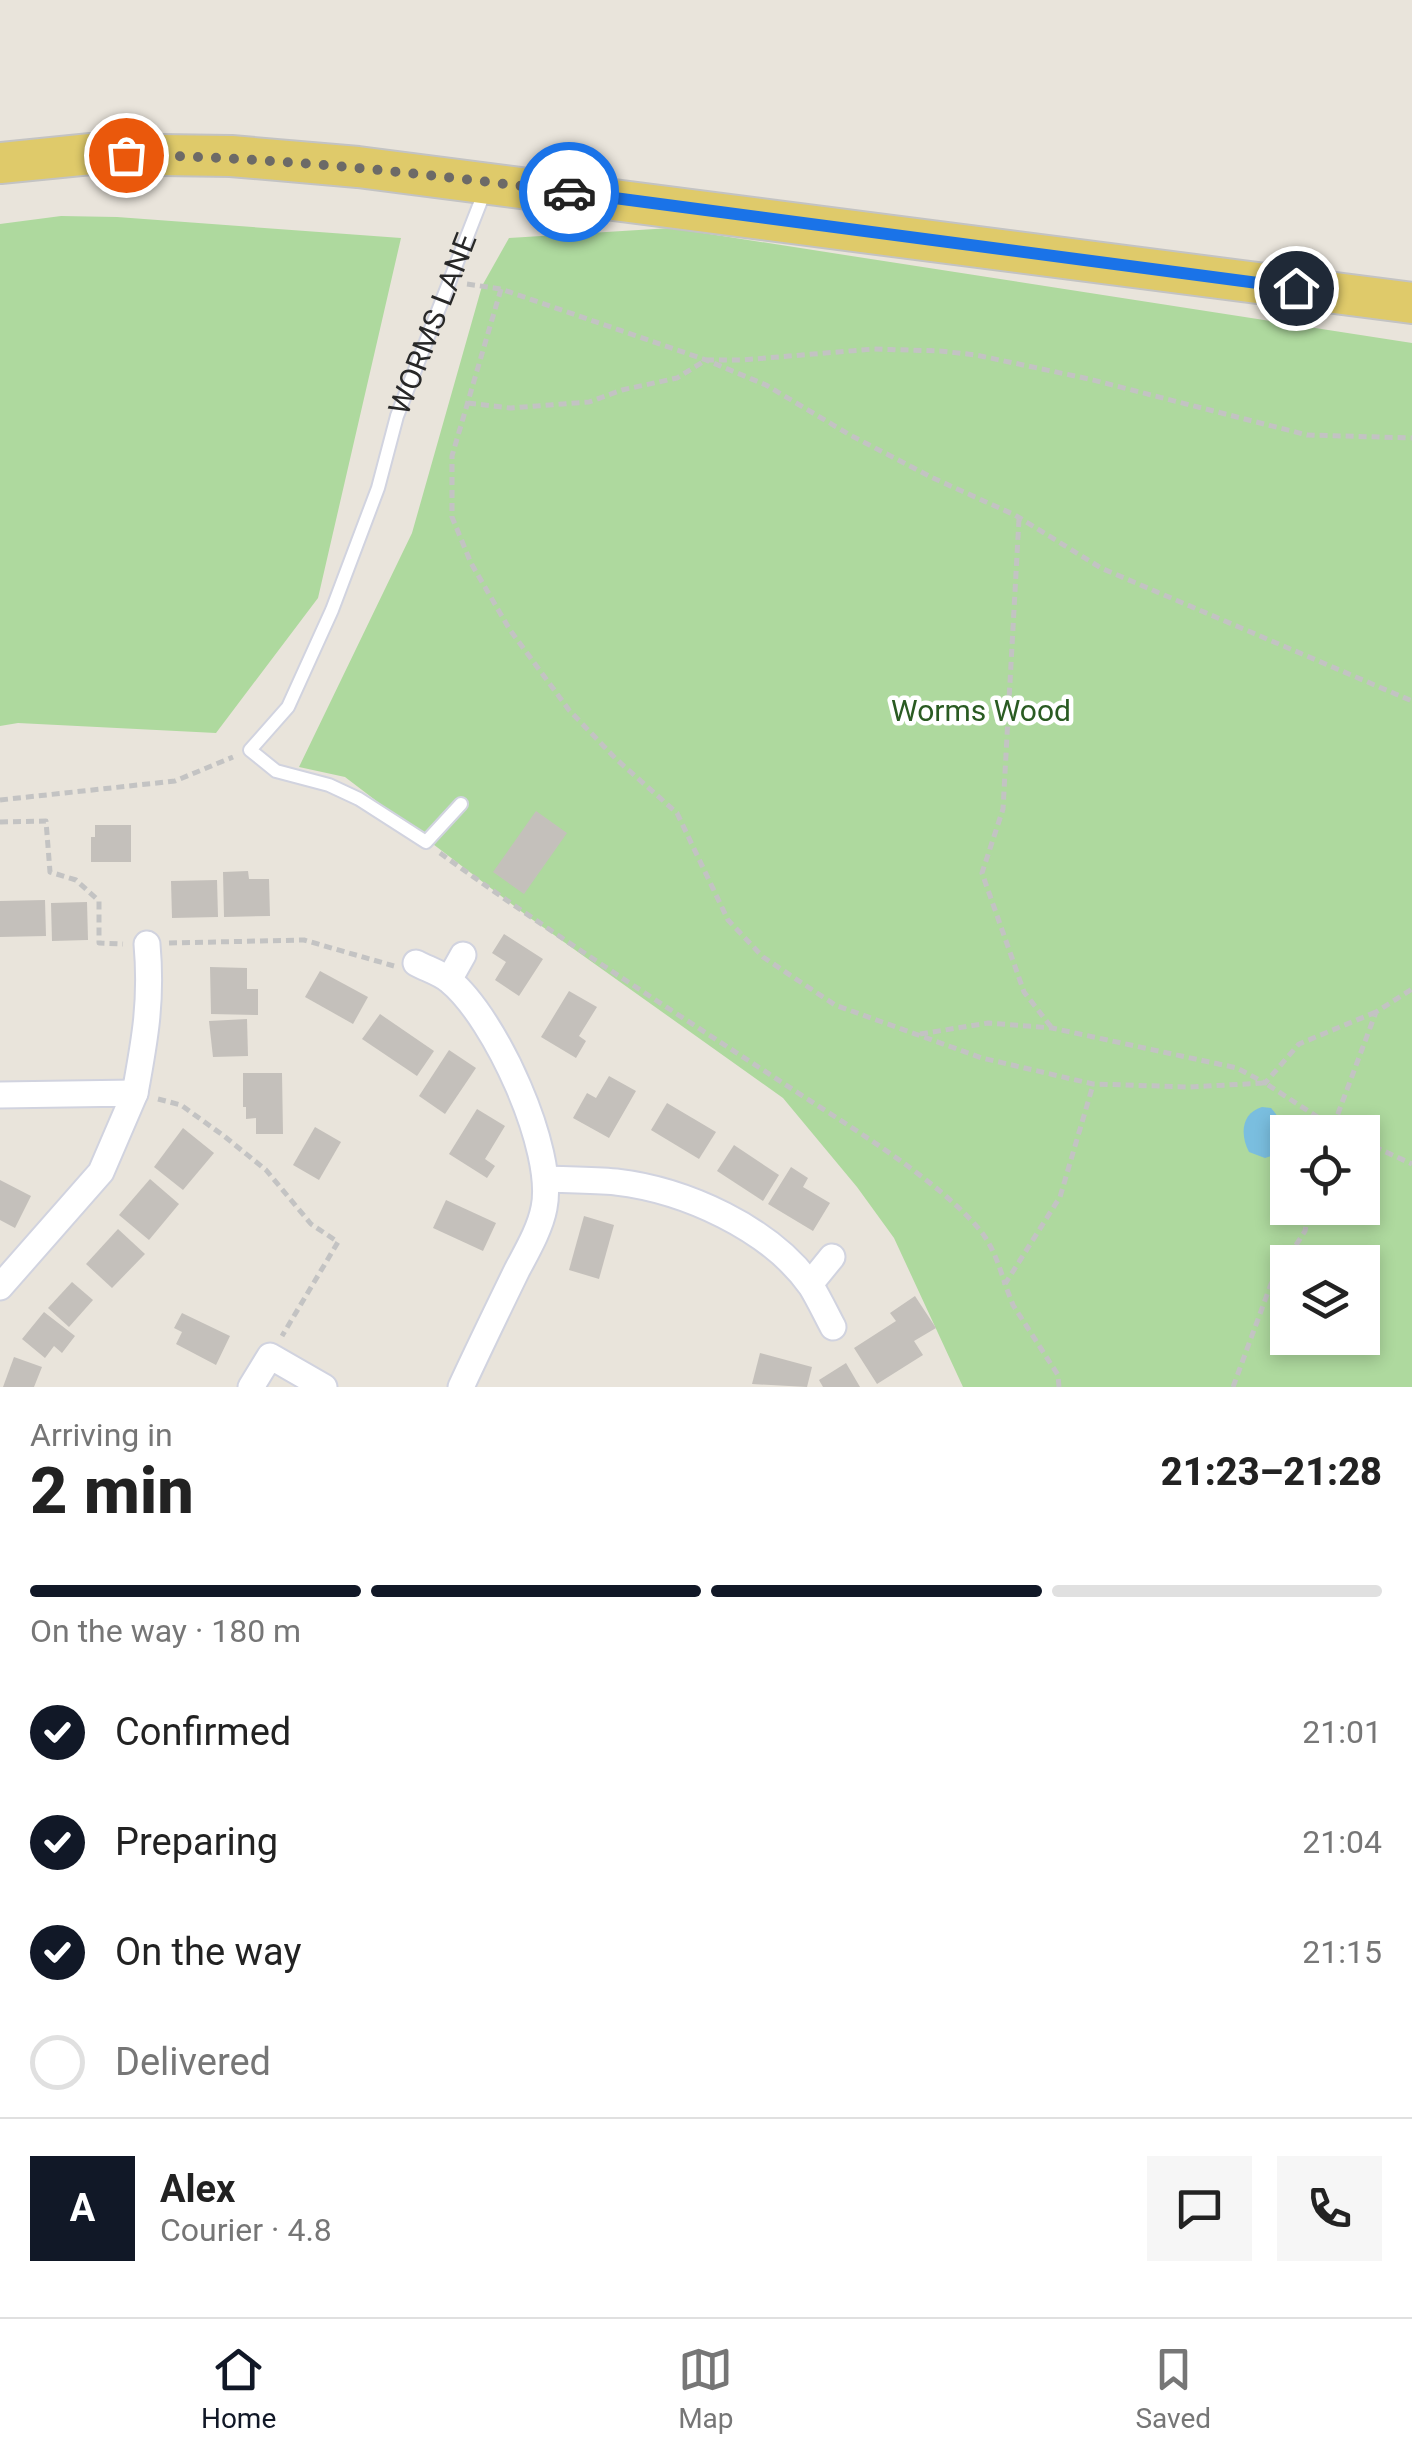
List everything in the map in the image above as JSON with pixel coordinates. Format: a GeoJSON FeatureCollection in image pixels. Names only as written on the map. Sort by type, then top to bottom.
{"type":"FeatureCollection","features":[{"type":"Feature","properties":{"kind":"main road"},"geometry":{"type":"LineString","coordinates":[[0,163],[90,154],[232,156],[488,181],[1412,302]]}},
{"type":"Feature","properties":{"kind":"street"},"geometry":{"type":"LineString","coordinates":[[0,1287],[101,1172],[135,1093],[148,1030],[147,944]]}},
{"type":"Feature","properties":{"kind":"street"},"geometry":{"type":"LineString","coordinates":[[449,980],[463,955]]}},
{"type":"Feature","properties":{"kind":"street"},"geometry":{"type":"LineString","coordinates":[[416,964],[449,980],[476,1010],[516,1079],[546,1179],[544,1208],[532,1239],[460,1387]]}},
{"type":"Feature","properties":{"kind":"street"},"geometry":{"type":"LineString","coordinates":[[0,1095],[135,1093]]}},
{"type":"Feature","properties":{"kind":"street"},"geometry":{"type":"LineString","coordinates":[[546,1179],[618,1182],[697,1204],[758,1234],[810,1284],[834,1327]]}},
{"type":"Feature","properties":{"kind":"street"},"geometry":{"type":"LineString","coordinates":[[810,1284],[832,1257]]}},
{"type":"Feature","properties":{"kind":"street"},"geometry":{"type":"LineString","coordinates":[[251,1387],[270,1356],[324,1387]]}},
{"type":"Feature","properties":{"kind":"lane","name":"WORMS LANE"},"geometry":{"type":"LineString","coordinates":[[250,750],[288,707],[348,572],[403,400],[488,181]]}},
{"type":"Feature","properties":{"kind":"lane"},"geometry":{"type":"LineString","coordinates":[[250,750],[276,771],[359,799],[426,842],[461,804]]}},
{"type":"Feature","properties":{"kind":"path"},"geometry":{"type":"LineString","coordinates":[[489,286],[706,360],[766,385],[933,478],[1020,518],[1101,568],[1412,701]]}},
{"type":"Feature","properties":{"kind":"path"},"geometry":{"type":"LineString","coordinates":[[501,290],[452,456],[452,517],[471,563],[510,630],[570,710],[616,760],[677,813],[728,920],[763,957],[835,1005],[982,1058],[1093,1084],[1190,1087],[1265,1082],[1299,1044],[1376,1012],[1412,990]]}},
{"type":"Feature","properties":{"kind":"path"},"geometry":{"type":"LineString","coordinates":[[468,403],[510,408],[588,402],[677,378],[706,360],[874,349],[976,356],[1156,394],[1307,435],[1412,438]]}},
{"type":"Feature","properties":{"kind":"path"},"geometry":{"type":"LineString","coordinates":[[1020,518],[1004,809],[982,873],[1024,992],[1052,1028]]}},
{"type":"Feature","properties":{"kind":"path"},"geometry":{"type":"LineString","coordinates":[[0,800],[175,782],[250,750]]}},
{"type":"Feature","properties":{"kind":"path"},"geometry":{"type":"LineString","coordinates":[[0,822],[46,820],[50,872],[76,880],[99,902],[99,943],[304,940],[397,968],[416,964]]}},
{"type":"Feature","properties":{"kind":"path"},"geometry":{"type":"LineString","coordinates":[[426,842],[526,915],[934,1186],[981,1230],[997,1259],[1013,1305],[1058,1375],[1059,1387]]}},
{"type":"Feature","properties":{"kind":"path"},"geometry":{"type":"LineString","coordinates":[[1337,1115],[1376,1012]]}},
{"type":"Feature","properties":{"kind":"path"},"geometry":{"type":"LineString","coordinates":[[916,1034],[988,1023],[1052,1028],[1237,1068],[1315,1115]]}},
{"type":"Feature","properties":{"kind":"path"},"geometry":{"type":"LineString","coordinates":[[1005,1284],[1060,1197],[1093,1084]]}},
{"type":"Feature","properties":{"kind":"path"},"geometry":{"type":"LineString","coordinates":[[135,1093],[181,1104],[266,1170],[311,1224],[338,1242],[270,1356]]}},
{"type":"Feature","properties":{"kind":"path"},"geometry":{"type":"LineString","coordinates":[[1380,1149],[1412,1164]]}},
{"type":"Feature","properties":{"kind":"path"},"geometry":{"type":"LineString","coordinates":[[1233,1387],[1271,1284],[1306,1225]]}},
{"type":"Feature","properties":{"kind":"green space"},"geometry":{"type":"Polygon","coordinates":[[[61,216],[401,238],[318,598],[216,733],[18,723],[0,726],[0,224],[61,216]]]}},
{"type":"Feature","properties":{"kind":"green space","name":"Worms Wood"},"geometry":{"type":"Polygon","coordinates":[[[671,228],[1412,343],[1412,1387],[963,1387],[894,1238],[783,1098],[526,915],[345,777],[299,767],[412,533],[482,286],[509,238],[671,228]]]}},
{"type":"Feature","properties":{"kind":"water"},"geometry":{"type":"Polygon","coordinates":[[[1271,1108],[1276,1115],[1270,1115],[1270,1156],[1265,1158],[1249,1152],[1244,1139],[1246,1119],[1255,1110],[1271,1108]]]}},
{"type":"Feature","properties":{"kind":"building"},"geometry":{"type":"Polygon","coordinates":[[[536,811],[567,833],[524,894],[493,872],[536,811]]]}},
{"type":"Feature","properties":{"kind":"building"},"geometry":{"type":"Polygon","coordinates":[[[95,825],[131,825],[131,862],[91,862],[95,825]]]}},
{"type":"Feature","properties":{"kind":"building"},"geometry":{"type":"Polygon","coordinates":[[[248,871],[249,879],[269,879],[270,916],[224,917],[223,872],[248,871]]]}},
{"type":"Feature","properties":{"kind":"building"},"geometry":{"type":"Polygon","coordinates":[[[217,880],[218,917],[172,918],[171,881],[217,880]]]}},
{"type":"Feature","properties":{"kind":"building"},"geometry":{"type":"Polygon","coordinates":[[[45,900],[46,936],[0,937],[0,901],[45,900]]]}},
{"type":"Feature","properties":{"kind":"building"},"geometry":{"type":"Polygon","coordinates":[[[87,902],[88,940],[52,941],[51,903],[87,902]]]}},
{"type":"Feature","properties":{"kind":"building"},"geometry":{"type":"Polygon","coordinates":[[[504,934],[543,959],[519,996],[495,980],[506,962],[492,953],[504,934]]]}},
{"type":"Feature","properties":{"kind":"building"},"geometry":{"type":"Polygon","coordinates":[[[210,967],[247,968],[247,989],[258,989],[258,1015],[211,1014],[210,967]]]}},
{"type":"Feature","properties":{"kind":"building"},"geometry":{"type":"Polygon","coordinates":[[[320,971],[368,997],[353,1024],[305,997],[320,971]]]}},
{"type":"Feature","properties":{"kind":"building"},"geometry":{"type":"Polygon","coordinates":[[[569,991],[597,1007],[579,1036],[586,1041],[576,1058],[541,1037],[569,991]]]}},
{"type":"Feature","properties":{"kind":"building"},"geometry":{"type":"Polygon","coordinates":[[[380,1014],[434,1051],[417,1076],[362,1039],[380,1014]]]}},
{"type":"Feature","properties":{"kind":"building"},"geometry":{"type":"Polygon","coordinates":[[[247,1019],[248,1056],[213,1057],[209,1021],[247,1019]]]}},
{"type":"Feature","properties":{"kind":"building"},"geometry":{"type":"Polygon","coordinates":[[[449,1050],[476,1068],[445,1114],[419,1096],[449,1050]]]}},
{"type":"Feature","properties":{"kind":"building"},"geometry":{"type":"Polygon","coordinates":[[[243,1073],[282,1073],[283,1134],[256,1134],[256,1118],[246,1119],[243,1073]]]}},
{"type":"Feature","properties":{"kind":"building"},"geometry":{"type":"Polygon","coordinates":[[[609,1076],[636,1091],[609,1138],[573,1118],[587,1093],[596,1098],[609,1076]]]}},
{"type":"Feature","properties":{"kind":"building"},"geometry":{"type":"Polygon","coordinates":[[[667,1103],[716,1132],[699,1159],[651,1130],[667,1103]]]}},
{"type":"Feature","properties":{"kind":"building"},"geometry":{"type":"Polygon","coordinates":[[[477,1109],[505,1126],[485,1159],[495,1166],[487,1178],[449,1154],[477,1109]]]}},
{"type":"Feature","properties":{"kind":"building"},"geometry":{"type":"Polygon","coordinates":[[[315,1127],[341,1142],[319,1180],[293,1165],[315,1127]]]}},
{"type":"Feature","properties":{"kind":"building"},"geometry":{"type":"Polygon","coordinates":[[[183,1128],[214,1153],[183,1190],[154,1167],[183,1128]]]}},
{"type":"Feature","properties":{"kind":"building"},"geometry":{"type":"Polygon","coordinates":[[[734,1145],[779,1175],[763,1201],[717,1171],[734,1145]]]}},
{"type":"Feature","properties":{"kind":"building"},"geometry":{"type":"Polygon","coordinates":[[[791,1167],[808,1178],[803,1187],[830,1203],[813,1231],[768,1204],[791,1167]]]}},
{"type":"Feature","properties":{"kind":"building"},"geometry":{"type":"Polygon","coordinates":[[[150,1179],[179,1204],[149,1240],[119,1215],[150,1179]]]}},
{"type":"Feature","properties":{"kind":"building"},"geometry":{"type":"Polygon","coordinates":[[[0,1180],[31,1196],[15,1228],[0,1220],[0,1180]]]}},
{"type":"Feature","properties":{"kind":"building"},"geometry":{"type":"Polygon","coordinates":[[[446,1200],[496,1223],[483,1251],[433,1228],[446,1200]]]}},
{"type":"Feature","properties":{"kind":"building"},"geometry":{"type":"Polygon","coordinates":[[[584,1216],[614,1225],[599,1279],[569,1270],[584,1216]]]}},
{"type":"Feature","properties":{"kind":"building"},"geometry":{"type":"Polygon","coordinates":[[[118,1229],[145,1254],[112,1288],[86,1264],[118,1229]]]}},
{"type":"Feature","properties":{"kind":"building"},"geometry":{"type":"Polygon","coordinates":[[[72,1282],[93,1300],[69,1327],[48,1308],[72,1282]]]}},
{"type":"Feature","properties":{"kind":"building"},"geometry":{"type":"Polygon","coordinates":[[[915,1296],[936,1328],[914,1341],[923,1355],[877,1384],[854,1348],[896,1321],[890,1313],[915,1296]]]}},
{"type":"Feature","properties":{"kind":"building"},"geometry":{"type":"Polygon","coordinates":[[[44,1312],[75,1336],[62,1353],[54,1346],[45,1358],[22,1339],[44,1312]]]}},
{"type":"Feature","properties":{"kind":"building"},"geometry":{"type":"Polygon","coordinates":[[[182,1313],[230,1336],[216,1365],[176,1344],[182,1332],[174,1328],[182,1313]]]}},
{"type":"Feature","properties":{"kind":"building"},"geometry":{"type":"Polygon","coordinates":[[[760,1353],[812,1367],[807,1387],[752,1384],[760,1353]]]}},
{"type":"Feature","properties":{"kind":"building"},"geometry":{"type":"Polygon","coordinates":[[[14,1357],[42,1367],[34,1387],[3,1387],[14,1357]]]}},
{"type":"Feature","properties":{"kind":"building"},"geometry":{"type":"Polygon","coordinates":[[[846,1363],[860,1387],[823,1387],[819,1380],[846,1363]]]}},
{"type":"Feature","properties":{"kind":"way so far"},"geometry":{"type":"LineString","coordinates":[[126,155],[232,156],[569,192]]}},
{"type":"Feature","properties":{"kind":"route"},"geometry":{"type":"LineString","coordinates":[[569,192],[1296,288]]}}]}
